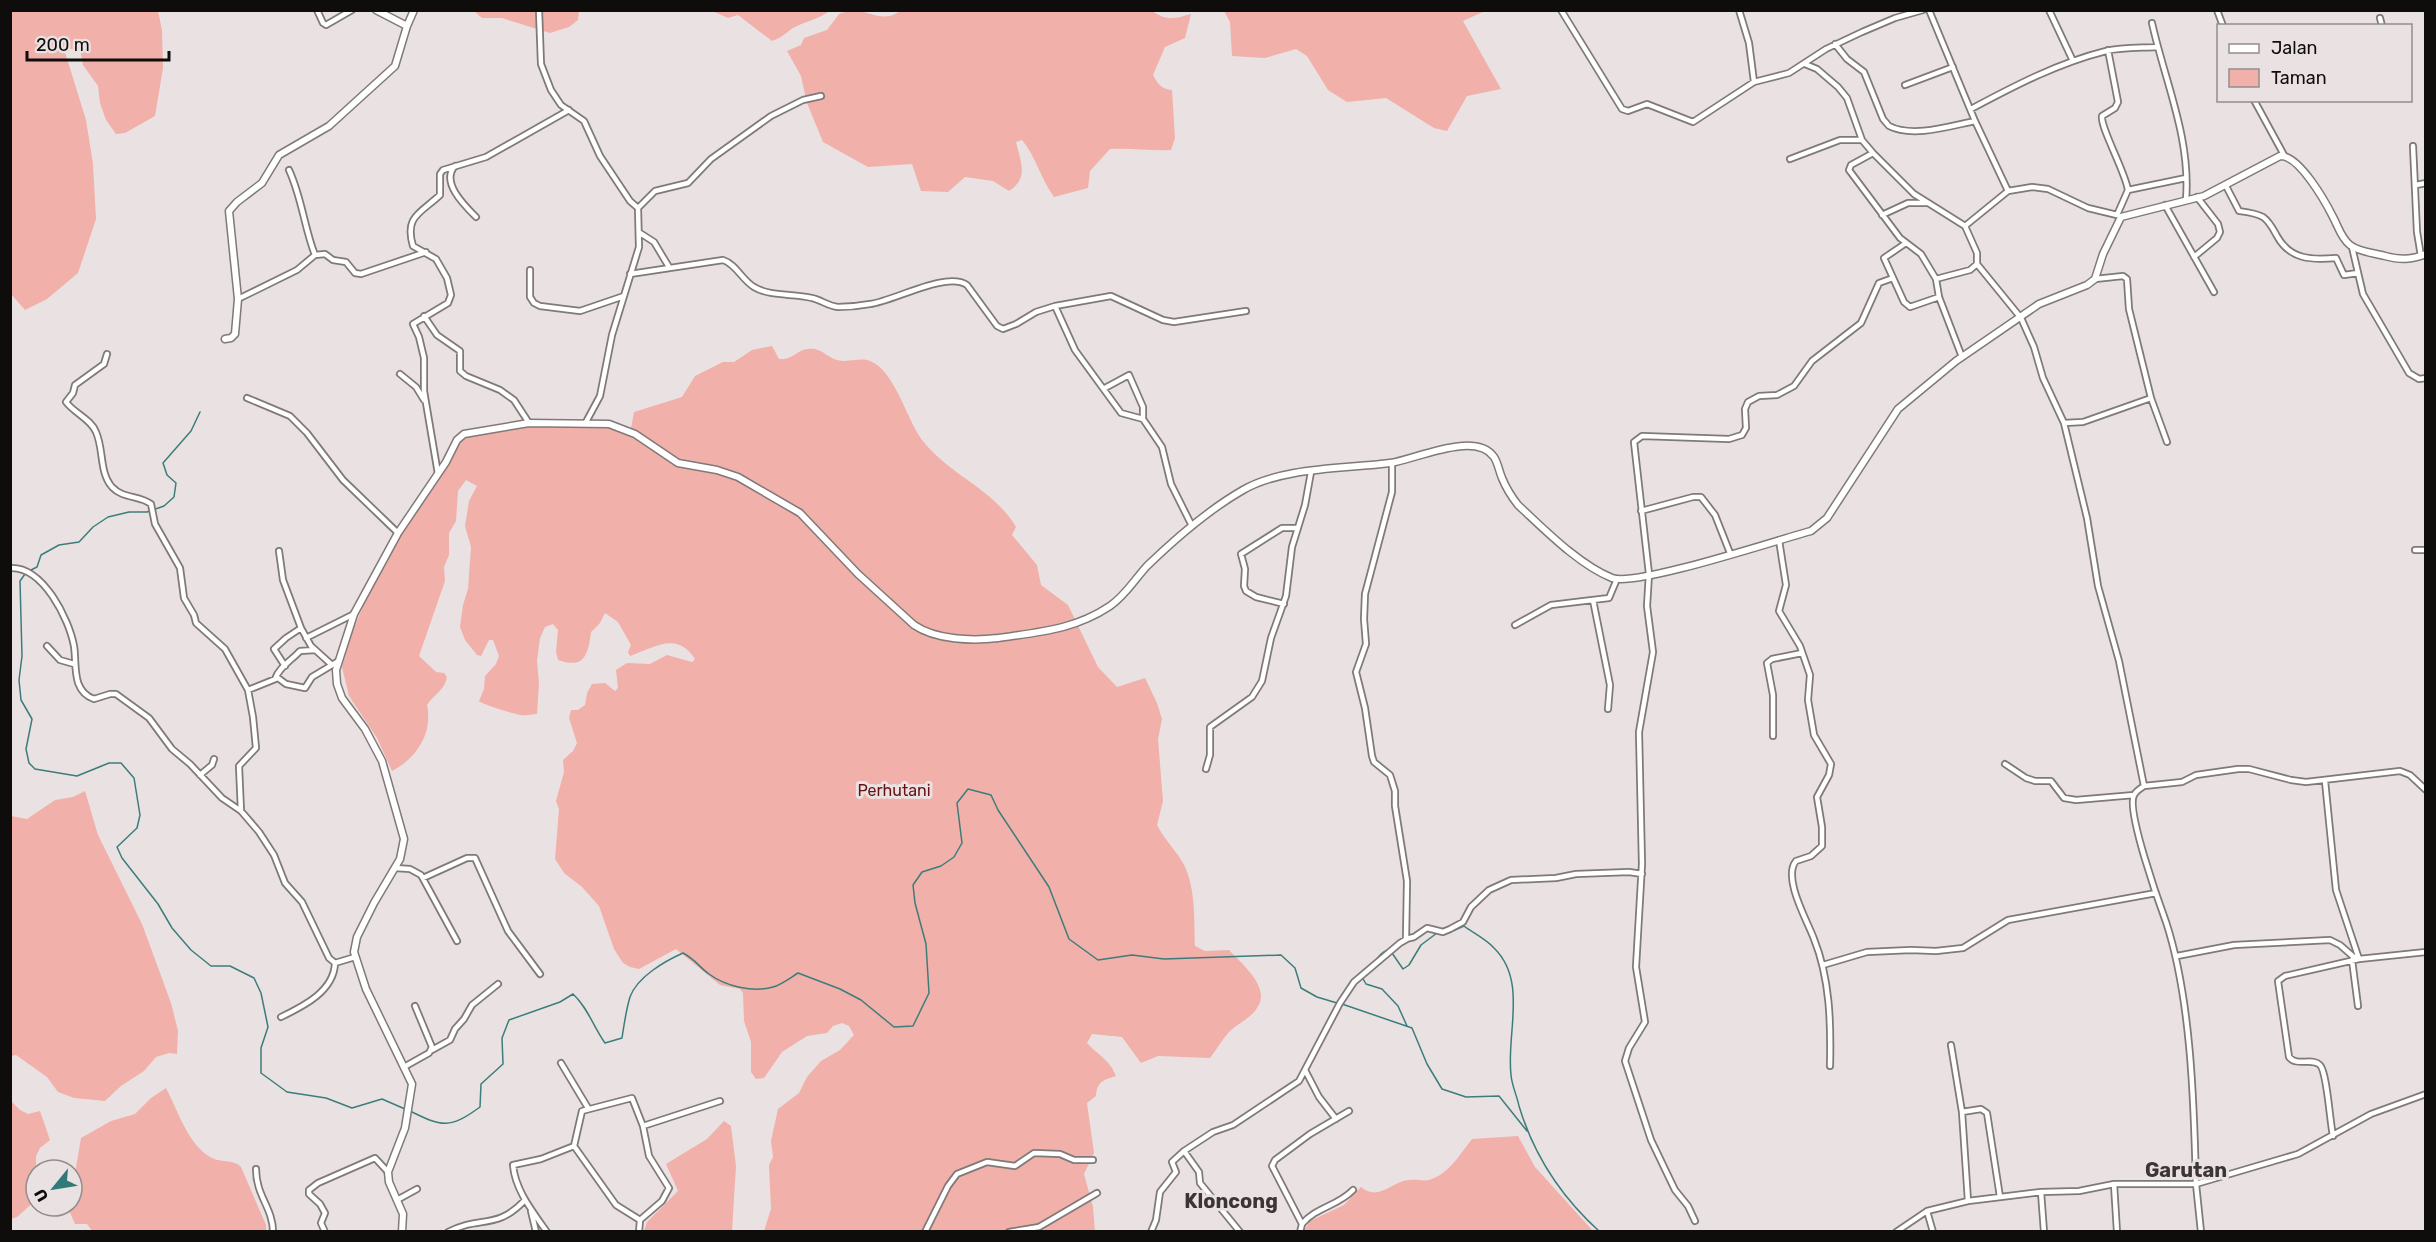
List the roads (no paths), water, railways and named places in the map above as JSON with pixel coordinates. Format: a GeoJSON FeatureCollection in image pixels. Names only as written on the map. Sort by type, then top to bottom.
{"type":"FeatureCollection","features":[{"type":"Feature","properties":{"kind":"street"},"geometry":{"type":"LineString","coordinates":[[317,10],[326,25],[352,10]]}},
{"type":"Feature","properties":{"kind":"street"},"geometry":{"type":"LineString","coordinates":[[376,10],[407,26]]}},
{"type":"Feature","properties":{"kind":"street"},"geometry":{"type":"LineString","coordinates":[[225,339],[235,334],[238,299],[229,221],[231,208],[262,183],[279,155],[329,126],[395,66],[414,10]]}},
{"type":"Feature","properties":{"kind":"street"},"geometry":{"type":"LineString","coordinates":[[537,10],[543,71],[557,101],[584,121],[600,156],[628,199],[638,208],[639,247],[610,346],[602,391],[596,407],[586,422]]}},
{"type":"Feature","properties":{"kind":"street"},"geometry":{"type":"LineString","coordinates":[[1561,10],[1619,106],[1625,111],[1647,104],[1692,122],[1754,82],[1789,73],[1835,44],[1880,24],[1923,10]]}},
{"type":"Feature","properties":{"kind":"street"},"geometry":{"type":"LineString","coordinates":[[1739,10],[1749,43],[1754,82]]}},
{"type":"Feature","properties":{"kind":"street"},"geometry":{"type":"LineString","coordinates":[[1929,10],[1975,121],[2008,191]]}},
{"type":"Feature","properties":{"kind":"street"},"geometry":{"type":"LineString","coordinates":[[2049,10],[2073,62]]}},
{"type":"Feature","properties":{"kind":"street"},"geometry":{"type":"LineString","coordinates":[[2380,18],[2382,24]]}},
{"type":"Feature","properties":{"kind":"street"},"geometry":{"type":"LineString","coordinates":[[2152,23],[2180,123],[2186,200]]}},
{"type":"Feature","properties":{"kind":"street"},"geometry":{"type":"LineString","coordinates":[[1835,44],[1847,59],[1864,72],[1883,119],[1889,126],[1912,130],[1946,128],[1975,121]]}},
{"type":"Feature","properties":{"kind":"street"},"geometry":{"type":"LineString","coordinates":[[1971,109],[2023,82],[2108,50],[2157,47]]}},
{"type":"Feature","properties":{"kind":"street"},"geometry":{"type":"LineString","coordinates":[[2095,279],[2128,190],[2120,163],[2101,122],[2102,116],[2115,108],[2118,102],[2108,50]]}},
{"type":"Feature","properties":{"kind":"street"},"geometry":{"type":"LineString","coordinates":[[1805,64],[1817,69],[1847,98],[1862,140],[1872,153],[1927,204],[1965,226],[1977,253],[1977,264],[2021,318],[2034,347],[2043,378],[2064,423],[2087,518],[2098,586],[2119,661],[2144,786]]}},
{"type":"Feature","properties":{"kind":"street"},"geometry":{"type":"LineString","coordinates":[[1905,85],[1953,67]]}},
{"type":"Feature","properties":{"kind":"street"},"geometry":{"type":"LineString","coordinates":[[638,208],[654,191],[688,183],[711,159],[771,116],[803,100],[821,96]]}},
{"type":"Feature","properties":{"kind":"street"},"geometry":{"type":"LineString","coordinates":[[2255,102],[2284,155],[2292,159],[2303,171],[2323,200],[2344,238],[2352,247],[2369,306],[2405,367],[2414,377],[2426,378]]}},
{"type":"Feature","properties":{"kind":"street"},"geometry":{"type":"LineString","coordinates":[[438,474],[426,402],[424,358],[413,324],[448,303],[451,295],[441,266],[434,257],[413,246],[409,231],[410,224],[440,195],[442,171],[486,157],[569,110]]}},
{"type":"Feature","properties":{"kind":"street"},"geometry":{"type":"LineString","coordinates":[[1790,159],[1840,140],[1862,140]]}},
{"type":"Feature","properties":{"kind":"street"},"geometry":{"type":"LineString","coordinates":[[2352,247],[2402,260],[2423,254],[2417,232],[2413,147]]}},
{"type":"Feature","properties":{"kind":"street"},"geometry":{"type":"LineString","coordinates":[[1872,153],[1849,168],[1882,215],[1906,243],[1921,254],[1935,279],[1939,297],[1962,357]]}},
{"type":"Feature","properties":{"kind":"street"},"geometry":{"type":"LineString","coordinates":[[1965,226],[2008,191],[2032,187],[2048,189],[2088,208],[2119,216],[2197,197],[2226,186],[2284,155]]}},
{"type":"Feature","properties":{"kind":"street"},"geometry":{"type":"LineString","coordinates":[[455,166],[451,173],[454,193],[476,217]]}},
{"type":"Feature","properties":{"kind":"street"},"geometry":{"type":"LineString","coordinates":[[289,170],[298,188],[306,232],[315,255]]}},
{"type":"Feature","properties":{"kind":"street"},"geometry":{"type":"LineString","coordinates":[[2128,190],[2186,178]]}},
{"type":"Feature","properties":{"kind":"street"},"geometry":{"type":"LineString","coordinates":[[2416,185],[2426,183]]}},
{"type":"Feature","properties":{"kind":"street"},"geometry":{"type":"LineString","coordinates":[[2226,186],[2239,211],[2262,217],[2273,228],[2283,245],[2296,256],[2319,259],[2336,258],[2344,275],[2358,273]]}},
{"type":"Feature","properties":{"kind":"street"},"geometry":{"type":"LineString","coordinates":[[2194,256],[2217,238],[2220,232],[2218,224],[2197,197]]}},
{"type":"Feature","properties":{"kind":"street"},"geometry":{"type":"LineString","coordinates":[[1882,215],[1908,203],[1927,204]]}},
{"type":"Feature","properties":{"kind":"street"},"geometry":{"type":"LineString","coordinates":[[2165,205],[2214,292]]}},
{"type":"Feature","properties":{"kind":"street"},"geometry":{"type":"LineString","coordinates":[[640,233],[654,242],[669,267]]}},
{"type":"Feature","properties":{"kind":"street"},"geometry":{"type":"LineString","coordinates":[[1906,243],[1884,258],[1908,306],[1939,297]]}},
{"type":"Feature","properties":{"kind":"street"},"geometry":{"type":"LineString","coordinates":[[238,299],[297,270],[315,255],[324,254],[333,260],[346,261],[355,273],[361,274],[426,252]]}},
{"type":"Feature","properties":{"kind":"street"},"geometry":{"type":"LineString","coordinates":[[630,274],[726,260],[745,280],[758,289],[777,294],[811,297],[840,307],[882,302],[929,285],[962,282],[967,285],[997,326],[1003,328],[1016,324],[1036,312],[1055,306],[1111,296],[1163,320],[1174,322],[1246,311]]}},
{"type":"Feature","properties":{"kind":"street"},"geometry":{"type":"LineString","coordinates":[[1935,279],[1970,270],[1977,264]]}},
{"type":"Feature","properties":{"kind":"street"},"geometry":{"type":"LineString","coordinates":[[530,270],[530,297],[540,306],[580,311],[624,296]]}},
{"type":"Feature","properties":{"kind":"street"},"geometry":{"type":"LineString","coordinates":[[402,1232],[403,1214],[389,1182],[388,1172],[403,1137],[412,1084],[366,989],[355,957],[357,937],[404,850],[404,835],[382,761],[365,729],[339,691],[334,664],[354,614],[398,533],[449,458],[457,440],[464,434],[530,423],[586,422],[609,424],[627,430],[678,463],[730,474],[786,503],[800,513],[858,574],[914,625],[959,640],[1054,631],[1101,611],[1118,600],[1144,569],[1192,526],[1228,500],[1257,483],[1282,474],[1392,463],[1449,447],[1479,448],[1489,452],[1496,461],[1510,495],[1518,505],[1590,566],[1617,579],[1681,568],[1811,531],[1822,525],[1893,415],[1962,357],[2043,302],[2087,285],[2095,279],[2122,276],[2127,279],[2129,309],[2151,398],[2167,442]]}},
{"type":"Feature","properties":{"kind":"street"},"geometry":{"type":"LineString","coordinates":[[1695,1221],[1688,1206],[1675,1190],[1651,1140],[1626,1064],[1627,1053],[1645,1022],[1635,960],[1642,874],[1639,732],[1653,656],[1647,606],[1649,574],[1633,447],[1635,439],[1642,436],[1729,439],[1742,435],[1746,428],[1745,409],[1748,402],[1759,396],[1777,395],[1794,387],[1812,361],[1861,323],[1878,285],[1893,278]]}},
{"type":"Feature","properties":{"kind":"street"},"geometry":{"type":"LineString","coordinates":[[1055,306],[1075,350],[1123,415],[1143,419]]}},
{"type":"Feature","properties":{"kind":"street"},"geometry":{"type":"LineString","coordinates":[[423,316],[437,335],[460,351],[460,371],[466,376],[500,390],[514,400],[530,423]]}},
{"type":"Feature","properties":{"kind":"street"},"geometry":{"type":"LineString","coordinates":[[107,354],[104,364],[76,384],[74,393],[66,402],[96,431],[104,471],[113,488],[123,495],[149,502],[155,524],[180,568],[184,598],[196,623],[225,649],[248,690],[254,717],[256,748],[254,753],[239,766],[241,812]]}},
{"type":"Feature","properties":{"kind":"street"},"geometry":{"type":"LineString","coordinates":[[400,374],[416,387],[426,402]]}},
{"type":"Feature","properties":{"kind":"street"},"geometry":{"type":"LineString","coordinates":[[1105,388],[1129,375],[1143,407],[1143,419],[1162,447],[1171,484],[1192,526]]}},
{"type":"Feature","properties":{"kind":"street"},"geometry":{"type":"LineString","coordinates":[[247,398],[290,416],[307,433],[343,480],[398,533]]}},
{"type":"Feature","properties":{"kind":"street"},"geometry":{"type":"LineString","coordinates":[[2064,423],[2083,422],[2151,398]]}},
{"type":"Feature","properties":{"kind":"street"},"geometry":{"type":"LineString","coordinates":[[1392,463],[1392,492],[1365,594],[1366,644],[1356,672],[1365,708],[1372,756],[1378,766],[1390,775],[1395,791],[1395,806],[1407,881],[1407,939]]}},
{"type":"Feature","properties":{"kind":"street"},"geometry":{"type":"LineString","coordinates":[[1206,769],[1210,755],[1208,730],[1252,697],[1260,686],[1271,638],[1284,604],[1292,547],[1305,505],[1311,472]]}},
{"type":"Feature","properties":{"kind":"street"},"geometry":{"type":"LineString","coordinates":[[1641,511],[1693,497],[1701,497],[1715,515],[1730,553]]}},
{"type":"Feature","properties":{"kind":"street"},"geometry":{"type":"LineString","coordinates":[[1284,604],[1256,597],[1246,591],[1245,569],[1241,554],[1282,528],[1298,528]]}},
{"type":"Feature","properties":{"kind":"street"},"geometry":{"type":"LineString","coordinates":[[1779,540],[1786,585],[1779,611],[1799,642],[1810,675],[1808,700],[1814,735],[1830,760],[1831,770],[1817,797],[1822,827],[1822,846],[1811,856],[1794,863],[1792,873],[1798,904],[1814,938],[1822,965],[1829,1010],[1830,1066]]}},
{"type":"Feature","properties":{"kind":"street"},"geometry":{"type":"LineString","coordinates":[[279,550],[283,580],[301,628],[315,650],[334,664]]}},
{"type":"Feature","properties":{"kind":"street"},"geometry":{"type":"LineString","coordinates":[[2415,550],[2426,550]]}},
{"type":"Feature","properties":{"kind":"street"},"geometry":{"type":"LineString","coordinates":[[10,568],[17,568],[45,584],[56,600],[73,641],[74,664],[80,688],[86,696],[97,699],[113,694],[128,701],[135,710],[149,718],[167,744],[222,798],[241,812],[271,849],[285,883],[300,898],[326,954],[335,963]]}},
{"type":"Feature","properties":{"kind":"street"},"geometry":{"type":"LineString","coordinates":[[1515,625],[1551,605],[1611,596],[1613,584],[1617,579]]}},
{"type":"Feature","properties":{"kind":"street"},"geometry":{"type":"LineString","coordinates":[[1593,600],[1610,685],[1608,709]]}},
{"type":"Feature","properties":{"kind":"street"},"geometry":{"type":"LineString","coordinates":[[306,638],[354,614]]}},
{"type":"Feature","properties":{"kind":"street"},"geometry":{"type":"LineString","coordinates":[[285,666],[274,649],[301,628]]}},
{"type":"Feature","properties":{"kind":"street"},"geometry":{"type":"LineString","coordinates":[[47,645],[60,660],[74,664]]}},
{"type":"Feature","properties":{"kind":"street"},"geometry":{"type":"LineString","coordinates":[[248,690],[275,679],[278,672],[300,651],[315,650]]}},
{"type":"Feature","properties":{"kind":"street"},"geometry":{"type":"LineString","coordinates":[[1773,736],[1773,695],[1767,663],[1772,659],[1802,653]]}},
{"type":"Feature","properties":{"kind":"street"},"geometry":{"type":"LineString","coordinates":[[275,679],[288,685],[305,688],[312,677],[334,664]]}},
{"type":"Feature","properties":{"kind":"street"},"geometry":{"type":"LineString","coordinates":[[200,776],[212,765],[214,759]]}},
{"type":"Feature","properties":{"kind":"street"},"geometry":{"type":"LineString","coordinates":[[2005,764],[2026,778],[2035,781],[2051,781],[2064,798],[2076,800],[2134,795]]}},
{"type":"Feature","properties":{"kind":"street"},"geometry":{"type":"LineString","coordinates":[[2201,1232],[2196,1184],[2190,1066],[2177,956],[2137,826],[2132,802],[2134,795],[2144,786],[2181,782],[2196,775],[2245,768],[2291,780],[2325,781],[2400,771],[2410,775],[2426,790]]}},
{"type":"Feature","properties":{"kind":"street"},"geometry":{"type":"LineString","coordinates":[[2325,781],[2336,890],[2355,959],[2358,1006]]}},
{"type":"Feature","properties":{"kind":"street"},"geometry":{"type":"LineString","coordinates":[[423,878],[467,858],[475,858],[508,931],[540,974]]}},
{"type":"Feature","properties":{"kind":"street"},"geometry":{"type":"LineString","coordinates":[[395,868],[414,870],[423,878],[457,941]]}},
{"type":"Feature","properties":{"kind":"street"},"geometry":{"type":"LineString","coordinates":[[1151,1232],[1157,1217],[1160,1192],[1176,1172],[1172,1162],[1184,1151],[1214,1132],[1233,1125],[1295,1085],[1354,982],[1400,943],[1427,928],[1447,931],[1463,922],[1471,907],[1489,890],[1511,880],[1629,872],[1642,874]]}},
{"type":"Feature","properties":{"kind":"street"},"geometry":{"type":"LineString","coordinates":[[1822,965],[1867,952],[1936,951],[1963,948],[2008,920],[2156,893]]}},
{"type":"Feature","properties":{"kind":"street"},"geometry":{"type":"LineString","coordinates":[[2177,956],[2254,943],[2330,940],[2340,945],[2355,959]]}},
{"type":"Feature","properties":{"kind":"street"},"geometry":{"type":"LineString","coordinates":[[2332,1136],[2321,1066],[2317,1063],[2295,1062],[2289,1057],[2278,983],[2283,977],[2355,959],[2426,952]]}},
{"type":"Feature","properties":{"kind":"street"},"geometry":{"type":"LineString","coordinates":[[335,963],[355,957]]}},
{"type":"Feature","properties":{"kind":"street"},"geometry":{"type":"LineString","coordinates":[[281,1017],[300,1008],[324,988],[334,974],[335,963]]}},
{"type":"Feature","properties":{"kind":"street"},"geometry":{"type":"LineString","coordinates":[[404,1067],[450,1040],[472,1005],[498,984]]}},
{"type":"Feature","properties":{"kind":"street"},"geometry":{"type":"LineString","coordinates":[[416,1006],[432,1050]]}},
{"type":"Feature","properties":{"kind":"street"},"geometry":{"type":"LineString","coordinates":[[1951,1045],[1962,1112],[1968,1201]]}},
{"type":"Feature","properties":{"kind":"street"},"geometry":{"type":"LineString","coordinates":[[561,1063],[588,1108]]}},
{"type":"Feature","properties":{"kind":"street"},"geometry":{"type":"LineString","coordinates":[[1305,1070],[1319,1097],[1336,1119]]}},
{"type":"Feature","properties":{"kind":"street"},"geometry":{"type":"LineString","coordinates":[[1896,1232],[1927,1211],[1968,1201],[2041,1192],[2079,1191],[2114,1184],[2196,1184],[2284,1159],[2371,1114],[2426,1094]]}},
{"type":"Feature","properties":{"kind":"street"},"geometry":{"type":"LineString","coordinates":[[547,1232],[525,1200],[514,1173],[514,1164],[541,1159],[574,1146],[580,1113],[588,1108],[632,1098],[643,1126],[651,1161],[669,1188],[662,1201],[639,1220]]}},
{"type":"Feature","properties":{"kind":"street"},"geometry":{"type":"LineString","coordinates":[[643,1126],[720,1101]]}},
{"type":"Feature","properties":{"kind":"street"},"geometry":{"type":"LineString","coordinates":[[1962,1112],[1981,1109],[1987,1113],[2000,1197]]}},
{"type":"Feature","properties":{"kind":"street"},"geometry":{"type":"LineString","coordinates":[[1302,1224],[1272,1166],[1275,1160],[1310,1134],[1349,1111]]}},
{"type":"Feature","properties":{"kind":"street"},"geometry":{"type":"LineString","coordinates":[[574,1146],[616,1205],[639,1220]]}},
{"type":"Feature","properties":{"kind":"street"},"geometry":{"type":"LineString","coordinates":[[1184,1151],[1199,1172],[1200,1183],[1240,1232]]}},
{"type":"Feature","properties":{"kind":"street"},"geometry":{"type":"LineString","coordinates":[[925,1232],[946,1188],[957,1174],[987,1162],[1015,1166],[1034,1154],[1060,1154],[1074,1161],[1094,1160]]}},
{"type":"Feature","properties":{"kind":"street"},"geometry":{"type":"LineString","coordinates":[[325,1232],[321,1223],[325,1213],[320,1204],[309,1194],[311,1188],[375,1158],[388,1172]]}},
{"type":"Feature","properties":{"kind":"street"},"geometry":{"type":"LineString","coordinates":[[256,1169],[256,1185],[270,1215],[273,1232]]}},
{"type":"Feature","properties":{"kind":"street"},"geometry":{"type":"LineString","coordinates":[[2114,1184],[2117,1232]]}},
{"type":"Feature","properties":{"kind":"street"},"geometry":{"type":"LineString","coordinates":[[397,1200],[417,1189]]}},
{"type":"Feature","properties":{"kind":"street"},"geometry":{"type":"LineString","coordinates":[[1300,1232],[1302,1224],[1312,1214],[1342,1200],[1353,1190]]}},
{"type":"Feature","properties":{"kind":"street"},"geometry":{"type":"LineString","coordinates":[[2041,1192],[2044,1232]]}},
{"type":"Feature","properties":{"kind":"street"},"geometry":{"type":"LineString","coordinates":[[1009,1232],[1039,1227],[1097,1193]]}},
{"type":"Feature","properties":{"kind":"street"},"geometry":{"type":"LineString","coordinates":[[448,1232],[462,1225],[504,1218],[515,1211],[525,1200]]}},
{"type":"Feature","properties":{"kind":"street"},"geometry":{"type":"LineString","coordinates":[[530,1208],[536,1232]]}},
{"type":"Feature","properties":{"kind":"street"},"geometry":{"type":"LineString","coordinates":[[1927,1211],[1933,1232]]}},
{"type":"Feature","properties":{"kind":"street"},"geometry":{"type":"LineString","coordinates":[[639,1220],[639,1232]]}},
{"type":"Feature","properties":{"kind":"waterway"},"geometry":{"type":"LineString","coordinates":[[29,571],[37,567],[41,555],[59,545],[79,542],[93,527],[108,517],[129,512],[147,512],[164,506],[174,497],[176,483],[167,475],[163,463],[191,431],[200,412]]}},
{"type":"Feature","properties":{"kind":"waterway"},"geometry":{"type":"LineString","coordinates":[[25,574],[20,581],[22,656],[19,680],[21,700],[32,719],[26,749],[29,763],[35,769],[77,776],[109,763],[121,763],[134,778],[140,815],[137,828],[117,847],[122,858],[158,904],[172,928],[191,950],[211,966],[230,966],[254,978],[261,993],[268,1027],[261,1048],[261,1073],[287,1092],[326,1098],[352,1108],[382,1099],[405,1109]]}},
{"type":"Feature","properties":{"kind":"waterway"},"geometry":{"type":"LineString","coordinates":[[410,1111],[438,1123],[446,1123],[461,1119],[480,1107],[481,1084],[503,1064],[502,1038],[509,1020],[560,1002],[573,994],[583,1005],[605,1043],[622,1038],[630,997],[639,983],[652,970],[683,953],[709,974],[731,985],[748,989],[765,989],[779,985],[798,973],[840,989],[861,1000],[894,1027],[913,1026],[929,993],[926,944],[915,903],[913,885],[922,872],[941,866],[954,857],[962,843],[957,803],[968,789],[991,795],[998,810],[1049,887],[1069,939],[1098,960],[1132,955],[1164,959],[1281,955],[1295,968],[1301,988],[1317,997],[1337,1003]]}},
{"type":"Feature","properties":{"kind":"waterway"},"geometry":{"type":"LineString","coordinates":[[1448,933],[1464,926],[1491,945],[1504,961],[1513,992],[1511,1075],[1525,1124],[1550,1175],[1573,1205],[1600,1232]]}},
{"type":"Feature","properties":{"kind":"waterway"},"geometry":{"type":"LineString","coordinates":[[1392,953],[1403,969],[1409,965],[1421,945],[1437,933]]}},
{"type":"Feature","properties":{"kind":"waterway"},"geometry":{"type":"LineString","coordinates":[[1361,973],[1388,950]]}},
{"type":"Feature","properties":{"kind":"waterway"},"geometry":{"type":"LineString","coordinates":[[1362,977],[1366,984],[1382,989],[1398,1006],[1407,1026]]}},
{"type":"Feature","properties":{"kind":"waterway"},"geometry":{"type":"LineString","coordinates":[[1342,1004],[1412,1028],[1427,1064],[1442,1089],[1466,1097],[1499,1096],[1527,1131]]}},
{"type":"Feature","properties":{"kind":"district","name":"Garutan"},"geometry":{"type":"Point","coordinates":[2186,1170]}},
{"type":"Feature","properties":{"kind":"district","name":"Kloncong"},"geometry":{"type":"Point","coordinates":[1231,1201]}},
{"type":"Feature","properties":{"kind":"park label","name":"Perhutani"},"geometry":{"type":"Point","coordinates":[894,790]}}]}
